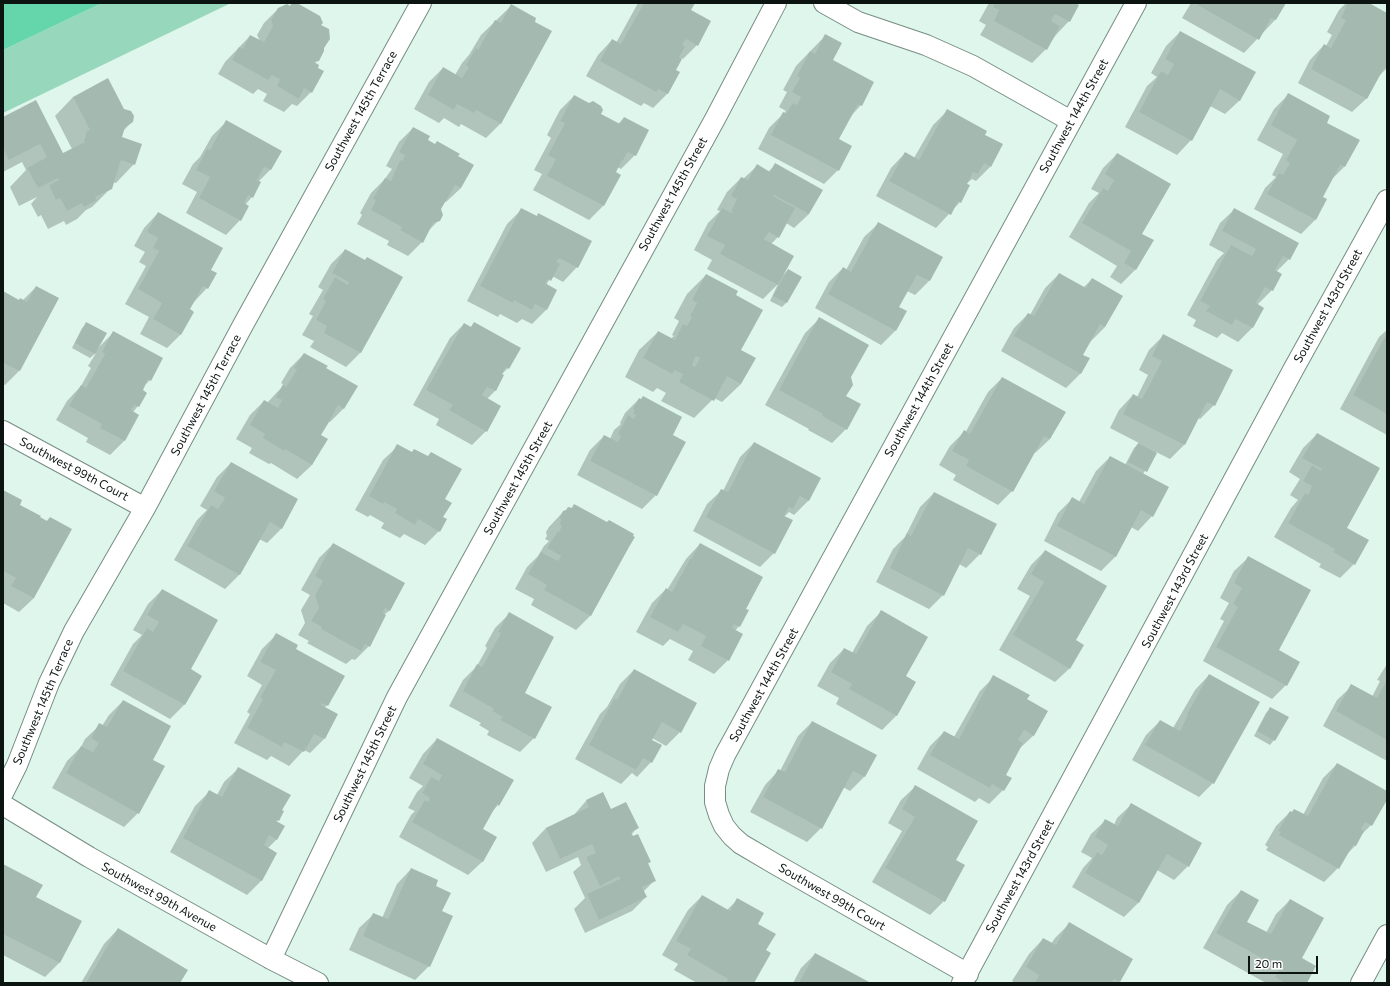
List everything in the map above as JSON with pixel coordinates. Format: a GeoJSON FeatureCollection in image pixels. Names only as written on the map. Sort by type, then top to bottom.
{"type":"FeatureCollection","features":[{"type":"Feature","properties":{"kind":"street","name":"Southwest 145th Terrace"},"geometry":{"type":"LineString","coordinates":[[3,793],[17,766],[49,684],[74,631],[144,508],[246,318],[421,3]]}},
{"type":"Feature","properties":{"kind":"street","name":"Southwest 145th Street"},"geometry":{"type":"LineString","coordinates":[[271,959],[397,697],[711,126],[776,3]]}},
{"type":"Feature","properties":{"kind":"street"},"geometry":{"type":"LineString","coordinates":[[824,3],[858,22],[926,45],[973,66],[1071,121]]}},
{"type":"Feature","properties":{"kind":"street","name":"Southwest 144th Street"},"geometry":{"type":"LineString","coordinates":[[715,802],[714,794],[716,778],[725,755],[1136,3]]}},
{"type":"Feature","properties":{"kind":"street","name":"Southwest 143rd Street"},"geometry":{"type":"LineString","coordinates":[[965,978],[1293,370],[1387,200]]}},
{"type":"Feature","properties":{"kind":"street","name":"Southwest 99th Court"},"geometry":{"type":"LineString","coordinates":[[3,432],[144,508]]}},
{"type":"Feature","properties":{"kind":"street","name":"Southwest 99th Court"},"geometry":{"type":"LineString","coordinates":[[715,802],[724,826],[732,836],[752,851],[965,978]]}},
{"type":"Feature","properties":{"kind":"street","name":"Southwest 99th Avenue"},"geometry":{"type":"LineString","coordinates":[[3,805],[88,857],[271,959],[318,983]]}},
{"type":"Feature","properties":{"kind":"street"},"geometry":{"type":"LineString","coordinates":[[1361,983],[1387,935]]}},
{"type":"Feature","properties":{"kind":"shaded area"},"geometry":{"type":"Polygon","coordinates":[[[3,3],[102,3],[3,50],[3,3]]]}},
{"type":"Feature","properties":{"kind":"shaded area"},"geometry":{"type":"Polygon","coordinates":[[[102,3],[231,3],[3,113],[3,50],[102,3]]]}},
{"type":"Feature","properties":{"kind":"building"},"geometry":{"type":"Polygon","coordinates":[[[292,3],[297,3],[320,16],[323,23],[321,25],[329,29],[330,39],[324,48],[319,61],[314,62],[319,65],[318,68],[324,71],[312,93],[304,88],[299,99],[277,86],[280,79],[272,75],[268,80],[232,60],[239,47],[243,49],[250,35],[264,42],[273,26],[271,20],[278,8],[287,4],[290,6],[292,3]]]}},
{"type":"Feature","properties":{"kind":"building"},"geometry":{"type":"Polygon","coordinates":[[[644,3],[695,3],[691,10],[711,21],[698,46],[686,39],[682,45],[685,47],[679,57],[682,59],[676,70],[680,72],[668,94],[658,89],[656,92],[600,61],[612,39],[621,44],[644,3]]]}},
{"type":"Feature","properties":{"kind":"building"},"geometry":{"type":"Polygon","coordinates":[[[995,3],[1075,3],[1079,5],[1070,22],[1055,14],[1051,21],[1060,26],[1047,50],[994,21],[999,10],[993,7],[995,3]]]}},
{"type":"Feature","properties":{"kind":"building"},"geometry":{"type":"Polygon","coordinates":[[[1194,3],[1286,3],[1276,20],[1271,18],[1259,40],[1194,3]]]}},
{"type":"Feature","properties":{"kind":"building"},"geometry":{"type":"Polygon","coordinates":[[[1348,3],[1369,3],[1387,13],[1387,70],[1384,68],[1367,99],[1311,69],[1324,44],[1331,48],[1346,20],[1341,18],[1348,3]]]}},
{"type":"Feature","properties":{"kind":"building"},"geometry":{"type":"Polygon","coordinates":[[[511,4],[536,18],[535,22],[552,31],[501,124],[476,110],[474,113],[457,104],[454,110],[428,95],[443,67],[462,78],[469,67],[466,65],[476,48],[478,50],[495,20],[501,23],[511,4]]]}},
{"type":"Feature","properties":{"kind":"building"},"geometry":{"type":"Polygon","coordinates":[[[1180,31],[1256,72],[1240,101],[1220,89],[1192,141],[1139,112],[1161,71],[1168,75],[1174,64],[1165,59],[1180,31]]]}},
{"type":"Feature","properties":{"kind":"building"},"geometry":{"type":"Polygon","coordinates":[[[825,34],[842,43],[833,60],[874,82],[862,106],[858,104],[839,139],[852,146],[839,171],[771,135],[783,112],[786,114],[793,103],[797,105],[801,97],[792,92],[800,78],[797,76],[810,51],[815,54],[825,34]]]}},
{"type":"Feature","properties":{"kind":"building"},"geometry":{"type":"Polygon","coordinates":[[[108,78],[124,109],[131,111],[134,116],[133,122],[125,127],[122,137],[142,144],[135,165],[121,160],[112,189],[95,197],[97,200],[84,207],[82,203],[67,211],[60,198],[56,200],[49,185],[59,180],[58,178],[38,188],[27,168],[47,157],[40,144],[9,160],[3,148],[3,117],[36,100],[63,153],[85,142],[87,131],[90,130],[73,97],[108,78]]]}},
{"type":"Feature","properties":{"kind":"building"},"geometry":{"type":"Polygon","coordinates":[[[1288,93],[1330,116],[1327,123],[1360,140],[1345,167],[1340,165],[1323,197],[1327,199],[1316,220],[1267,194],[1279,173],[1283,175],[1290,163],[1286,160],[1297,140],[1271,125],[1288,93]]]}},
{"type":"Feature","properties":{"kind":"building"},"geometry":{"type":"Polygon","coordinates":[[[574,95],[589,103],[593,101],[601,106],[603,110],[601,114],[620,124],[624,117],[649,130],[636,156],[628,152],[622,160],[616,172],[621,175],[604,206],[547,176],[556,159],[548,155],[565,123],[560,121],[574,95]]]}},
{"type":"Feature","properties":{"kind":"building"},"geometry":{"type":"Polygon","coordinates":[[[947,109],[987,131],[985,135],[1003,144],[991,167],[984,163],[978,174],[973,172],[967,184],[970,185],[961,203],[958,201],[951,215],[889,181],[905,152],[919,160],[947,109]]]}},
{"type":"Feature","properties":{"kind":"building"},"geometry":{"type":"Polygon","coordinates":[[[226,120],[282,151],[271,170],[264,167],[257,180],[261,182],[253,198],[248,195],[244,203],[249,206],[241,221],[199,198],[210,177],[196,170],[207,149],[210,150],[226,120]]]}},
{"type":"Feature","properties":{"kind":"building"},"geometry":{"type":"Polygon","coordinates":[[[413,127],[430,136],[428,140],[435,144],[437,141],[460,154],[458,156],[474,165],[461,188],[455,185],[441,209],[443,215],[440,221],[433,223],[423,243],[400,230],[402,227],[371,210],[376,200],[373,199],[385,178],[391,181],[400,160],[402,161],[405,155],[399,152],[413,127]]]}},
{"type":"Feature","properties":{"kind":"building"},"geometry":{"type":"Polygon","coordinates":[[[1117,153],[1171,184],[1142,234],[1154,240],[1136,270],[1124,263],[1131,251],[1082,223],[1103,188],[1108,191],[1114,180],[1105,174],[1117,153]]]}},
{"type":"Feature","properties":{"kind":"building"},"geometry":{"type":"Polygon","coordinates":[[[775,163],[823,190],[809,214],[774,195],[773,196],[795,208],[779,238],[769,232],[764,239],[794,256],[778,285],[720,254],[725,245],[707,236],[722,208],[732,213],[733,212],[731,211],[737,199],[731,196],[741,177],[748,180],[757,164],[770,172],[775,163]]]}},
{"type":"Feature","properties":{"kind":"building"},"geometry":{"type":"Polygon","coordinates":[[[521,208],[537,216],[538,213],[592,241],[578,268],[559,258],[556,262],[560,264],[551,281],[548,279],[545,283],[557,290],[547,310],[535,304],[532,310],[514,300],[513,303],[480,286],[521,208]]]}},
{"type":"Feature","properties":{"kind":"building"},"geometry":{"type":"Polygon","coordinates":[[[1234,208],[1299,243],[1290,260],[1283,256],[1275,270],[1282,274],[1273,291],[1265,287],[1256,303],[1264,308],[1253,328],[1235,319],[1232,325],[1206,311],[1210,306],[1200,301],[1231,245],[1252,256],[1256,249],[1222,231],[1234,208]]]}},
{"type":"Feature","properties":{"kind":"building"},"geometry":{"type":"Polygon","coordinates":[[[158,212],[223,248],[211,270],[217,273],[208,289],[203,286],[190,309],[194,312],[181,335],[153,319],[162,303],[138,289],[159,251],[153,248],[158,238],[147,232],[158,212]]]}},
{"type":"Feature","properties":{"kind":"building"},"geometry":{"type":"Polygon","coordinates":[[[878,222],[943,257],[930,281],[917,275],[899,307],[907,311],[896,331],[828,294],[843,267],[851,272],[878,222]]]}},
{"type":"Feature","properties":{"kind":"building"},"geometry":{"type":"Polygon","coordinates":[[[345,249],[365,260],[367,257],[403,277],[361,353],[324,333],[327,326],[316,320],[326,301],[323,299],[335,277],[348,285],[349,282],[332,273],[345,249]]]}},
{"type":"Feature","properties":{"kind":"building"},"geometry":{"type":"Polygon","coordinates":[[[788,269],[802,277],[787,303],[773,296],[788,269]]]}},
{"type":"Feature","properties":{"kind":"building"},"geometry":{"type":"Polygon","coordinates":[[[1059,273],[1086,288],[1092,278],[1123,296],[1105,327],[1100,324],[1083,355],[1090,358],[1081,374],[1014,336],[1028,313],[1034,316],[1059,273]]]}},
{"type":"Feature","properties":{"kind":"building"},"geometry":{"type":"Polygon","coordinates":[[[706,274],[738,291],[736,295],[763,310],[741,350],[756,358],[741,384],[727,376],[714,401],[679,382],[683,374],[675,370],[672,374],[643,358],[658,331],[675,340],[683,324],[687,326],[692,317],[690,316],[697,303],[692,300],[706,274]],[[696,356],[692,365],[695,367],[700,358],[696,356]]]}},
{"type":"Feature","properties":{"kind":"building"},"geometry":{"type":"Polygon","coordinates":[[[36,286],[59,298],[20,371],[3,363],[3,291],[19,300],[20,298],[27,302],[36,286]]]}},
{"type":"Feature","properties":{"kind":"building"},"geometry":{"type":"Polygon","coordinates":[[[819,317],[869,345],[851,377],[853,385],[846,396],[861,404],[847,430],[822,416],[823,414],[779,390],[819,317]]]}},
{"type":"Feature","properties":{"kind":"building"},"geometry":{"type":"Polygon","coordinates":[[[86,322],[107,333],[95,354],[75,343],[86,322]]]}},
{"type":"Feature","properties":{"kind":"building"},"geometry":{"type":"Polygon","coordinates":[[[474,322],[521,348],[509,369],[506,367],[502,374],[504,375],[496,391],[487,387],[482,395],[501,406],[487,432],[449,410],[453,405],[426,390],[464,323],[471,327],[474,322]]]}},
{"type":"Feature","properties":{"kind":"building"},"geometry":{"type":"Polygon","coordinates":[[[113,331],[163,358],[151,381],[148,379],[143,390],[147,393],[139,407],[134,405],[131,410],[139,415],[125,441],[100,428],[102,424],[69,406],[81,385],[86,388],[105,354],[102,352],[113,331]]]}},
{"type":"Feature","properties":{"kind":"building"},"geometry":{"type":"Polygon","coordinates":[[[1387,333],[1387,414],[1353,395],[1387,333]]]}},
{"type":"Feature","properties":{"kind":"building"},"geometry":{"type":"Polygon","coordinates":[[[1163,334],[1233,370],[1215,406],[1207,402],[1185,445],[1123,414],[1133,394],[1142,399],[1162,361],[1152,356],[1163,334]]]}},
{"type":"Feature","properties":{"kind":"building"},"geometry":{"type":"Polygon","coordinates":[[[304,353],[328,366],[326,368],[358,386],[344,409],[338,405],[321,435],[328,439],[312,465],[285,449],[284,451],[263,438],[265,434],[250,425],[264,400],[278,408],[282,400],[276,397],[283,385],[286,387],[297,370],[294,368],[304,353]]]}},
{"type":"Feature","properties":{"kind":"building"},"geometry":{"type":"Polygon","coordinates":[[[1002,377],[1066,412],[1050,439],[1044,436],[1013,492],[966,466],[969,460],[952,451],[964,430],[970,434],[1002,377]]]}},
{"type":"Feature","properties":{"kind":"building"},"geometry":{"type":"Polygon","coordinates":[[[643,396],[682,417],[673,435],[686,442],[657,496],[590,461],[604,435],[618,442],[621,436],[618,434],[628,415],[634,419],[636,415],[633,413],[635,410],[633,409],[639,398],[641,399],[643,396]]]}},
{"type":"Feature","properties":{"kind":"building"},"geometry":{"type":"Polygon","coordinates":[[[1317,433],[1380,468],[1347,528],[1369,540],[1355,565],[1333,552],[1335,549],[1288,523],[1305,493],[1308,495],[1312,486],[1303,481],[1312,465],[1321,471],[1322,469],[1302,458],[1317,433]]]}},
{"type":"Feature","properties":{"kind":"building"},"geometry":{"type":"Polygon","coordinates":[[[754,442],[821,478],[809,501],[800,496],[793,509],[789,507],[784,516],[793,520],[775,554],[706,517],[721,489],[728,492],[754,442]]]}},
{"type":"Feature","properties":{"kind":"building"},"geometry":{"type":"Polygon","coordinates":[[[1138,443],[1157,453],[1147,472],[1128,462],[1138,443]]]}},
{"type":"Feature","properties":{"kind":"building"},"geometry":{"type":"Polygon","coordinates":[[[397,444],[412,452],[414,449],[428,456],[431,452],[462,469],[445,499],[452,503],[443,517],[447,519],[440,532],[418,519],[415,525],[395,513],[397,509],[384,502],[383,504],[369,496],[397,444]]]}},
{"type":"Feature","properties":{"kind":"building"},"geometry":{"type":"Polygon","coordinates":[[[1110,456],[1169,487],[1153,517],[1141,510],[1116,557],[1057,526],[1072,497],[1084,504],[1110,456]]]}},
{"type":"Feature","properties":{"kind":"building"},"geometry":{"type":"Polygon","coordinates":[[[231,462],[298,499],[282,529],[270,522],[240,575],[187,546],[211,505],[218,509],[225,498],[214,491],[231,462]]]}},
{"type":"Feature","properties":{"kind":"building"},"geometry":{"type":"Polygon","coordinates":[[[3,490],[22,500],[20,505],[41,516],[40,517],[47,521],[50,517],[72,529],[34,598],[11,586],[16,578],[3,571],[3,490]]]}},
{"type":"Feature","properties":{"kind":"building"},"geometry":{"type":"Polygon","coordinates":[[[934,492],[997,524],[981,555],[968,548],[944,596],[890,568],[907,533],[911,536],[934,492]]]}},
{"type":"Feature","properties":{"kind":"building"},"geometry":{"type":"Polygon","coordinates":[[[574,504],[607,522],[609,520],[634,534],[633,536],[635,537],[591,616],[544,590],[547,585],[528,574],[541,552],[558,561],[561,556],[547,548],[562,526],[559,524],[563,511],[568,507],[572,508],[574,504]]]}},
{"type":"Feature","properties":{"kind":"building"},"geometry":{"type":"Polygon","coordinates":[[[333,543],[405,583],[390,611],[385,608],[383,613],[386,615],[370,647],[365,644],[361,651],[321,629],[322,627],[311,621],[319,608],[315,595],[323,581],[315,576],[333,543]]]}},
{"type":"Feature","properties":{"kind":"building"},"geometry":{"type":"Polygon","coordinates":[[[700,543],[763,577],[746,609],[749,610],[740,627],[734,624],[732,628],[743,634],[729,661],[701,646],[706,636],[683,624],[678,632],[650,617],[666,588],[672,592],[700,543]]]}},
{"type":"Feature","properties":{"kind":"building"},"geometry":{"type":"Polygon","coordinates":[[[1045,550],[1107,586],[1076,640],[1084,645],[1070,669],[1013,635],[1044,582],[1031,574],[1045,550]]]}},
{"type":"Feature","properties":{"kind":"building"},"geometry":{"type":"Polygon","coordinates":[[[1248,556],[1311,590],[1279,650],[1300,662],[1287,686],[1216,647],[1238,607],[1233,604],[1242,588],[1234,583],[1248,556]]]}},
{"type":"Feature","properties":{"kind":"building"},"geometry":{"type":"Polygon","coordinates":[[[162,589],[218,620],[191,669],[202,676],[185,705],[123,671],[147,628],[153,632],[159,622],[147,615],[162,589]]]}},
{"type":"Feature","properties":{"kind":"building"},"geometry":{"type":"Polygon","coordinates":[[[881,610],[928,637],[906,676],[916,682],[897,716],[849,689],[852,684],[831,672],[844,648],[856,654],[881,610]]]}},
{"type":"Feature","properties":{"kind":"building"},"geometry":{"type":"Polygon","coordinates":[[[509,612],[554,637],[525,693],[552,707],[535,739],[500,720],[503,717],[492,711],[494,709],[463,691],[477,664],[482,667],[485,662],[501,633],[498,632],[509,612]]]}},
{"type":"Feature","properties":{"kind":"building"},"geometry":{"type":"Polygon","coordinates":[[[276,633],[298,645],[296,649],[345,676],[328,706],[322,703],[321,705],[338,714],[325,739],[314,734],[304,752],[284,742],[282,747],[247,728],[263,699],[260,698],[276,670],[260,662],[276,633]]]}},
{"type":"Feature","properties":{"kind":"building"},"geometry":{"type":"Polygon","coordinates":[[[634,669],[697,703],[681,733],[662,722],[652,740],[662,745],[652,763],[643,758],[636,770],[589,745],[614,699],[617,700],[634,669]]]}},
{"type":"Feature","properties":{"kind":"building"},"geometry":{"type":"Polygon","coordinates":[[[1209,674],[1260,702],[1214,784],[1145,745],[1160,720],[1180,731],[1188,715],[1187,714],[1209,674]]]}},
{"type":"Feature","properties":{"kind":"building"},"geometry":{"type":"Polygon","coordinates":[[[993,675],[1030,695],[1027,699],[1048,711],[1034,736],[1024,730],[1018,740],[1023,743],[1006,775],[1012,778],[1004,791],[992,784],[990,788],[930,755],[944,731],[959,739],[993,675]]]}},
{"type":"Feature","properties":{"kind":"building"},"geometry":{"type":"Polygon","coordinates":[[[1387,680],[1387,740],[1336,711],[1351,684],[1377,698],[1387,680]]]}},
{"type":"Feature","properties":{"kind":"building"},"geometry":{"type":"Polygon","coordinates":[[[123,700],[171,726],[153,760],[165,766],[139,814],[66,773],[81,746],[93,752],[99,743],[91,738],[99,723],[107,727],[123,700]]]}},
{"type":"Feature","properties":{"kind":"building"},"geometry":{"type":"Polygon","coordinates":[[[1270,707],[1289,717],[1275,741],[1257,731],[1270,707]]]}},
{"type":"Feature","properties":{"kind":"building"},"geometry":{"type":"Polygon","coordinates":[[[812,721],[877,755],[865,777],[853,771],[822,829],[763,797],[778,769],[785,772],[812,721]]]}},
{"type":"Feature","properties":{"kind":"building"},"geometry":{"type":"Polygon","coordinates":[[[437,738],[514,780],[499,806],[497,804],[483,829],[497,837],[483,862],[412,822],[425,800],[428,802],[430,798],[422,793],[431,777],[439,781],[442,775],[423,764],[437,738]]]}},
{"type":"Feature","properties":{"kind":"building"},"geometry":{"type":"Polygon","coordinates":[[[1337,763],[1387,791],[1387,800],[1372,826],[1365,822],[1361,829],[1364,831],[1356,846],[1353,845],[1339,869],[1279,835],[1281,832],[1278,831],[1290,811],[1292,812],[1294,809],[1308,816],[1337,763]]]}},
{"type":"Feature","properties":{"kind":"building"},"geometry":{"type":"Polygon","coordinates":[[[238,767],[291,795],[282,810],[284,811],[279,821],[276,821],[285,826],[277,840],[269,835],[264,845],[277,853],[262,881],[183,838],[209,790],[222,797],[238,767]]]}},
{"type":"Feature","properties":{"kind":"building"},"geometry":{"type":"Polygon","coordinates":[[[915,785],[978,821],[956,860],[965,865],[945,902],[885,868],[915,817],[902,809],[915,785]]]}},
{"type":"Feature","properties":{"kind":"building"},"geometry":{"type":"Polygon","coordinates":[[[603,792],[611,809],[626,802],[639,828],[631,832],[633,836],[638,834],[651,862],[648,863],[656,881],[642,887],[647,897],[599,920],[587,894],[620,879],[619,876],[600,886],[586,857],[596,853],[592,844],[560,859],[546,828],[589,807],[586,800],[603,792]]]}},
{"type":"Feature","properties":{"kind":"building"},"geometry":{"type":"Polygon","coordinates":[[[1131,803],[1202,843],[1189,867],[1167,854],[1139,903],[1085,873],[1097,852],[1102,855],[1108,845],[1095,837],[1105,819],[1118,826],[1131,803]]]}},
{"type":"Feature","properties":{"kind":"building"},"geometry":{"type":"Polygon","coordinates":[[[3,864],[43,885],[36,897],[82,921],[60,963],[3,934],[3,864]]]}},
{"type":"Feature","properties":{"kind":"building"},"geometry":{"type":"Polygon","coordinates":[[[411,868],[438,880],[436,886],[451,893],[442,911],[453,916],[430,967],[363,936],[373,913],[388,919],[411,868]]]}},
{"type":"Feature","properties":{"kind":"building"},"geometry":{"type":"Polygon","coordinates":[[[1241,890],[1259,900],[1247,922],[1271,934],[1290,899],[1324,918],[1302,958],[1316,966],[1307,983],[1285,983],[1275,977],[1280,968],[1216,933],[1241,890]]]}},
{"type":"Feature","properties":{"kind":"building"},"geometry":{"type":"Polygon","coordinates":[[[702,895],[730,911],[737,898],[764,913],[758,924],[776,934],[766,950],[771,953],[754,983],[726,983],[728,979],[687,955],[691,949],[676,941],[702,895]]]}},
{"type":"Feature","properties":{"kind":"building"},"geometry":{"type":"Polygon","coordinates":[[[1069,922],[1133,959],[1120,982],[1114,979],[1112,983],[1035,983],[1039,975],[1026,967],[1043,938],[1056,945],[1069,922]]]}},
{"type":"Feature","properties":{"kind":"building"},"geometry":{"type":"Polygon","coordinates":[[[118,928],[188,970],[180,983],[86,983],[118,928]]]}},
{"type":"Feature","properties":{"kind":"building"},"geometry":{"type":"Polygon","coordinates":[[[815,953],[871,983],[799,983],[815,953]]]}}]}
